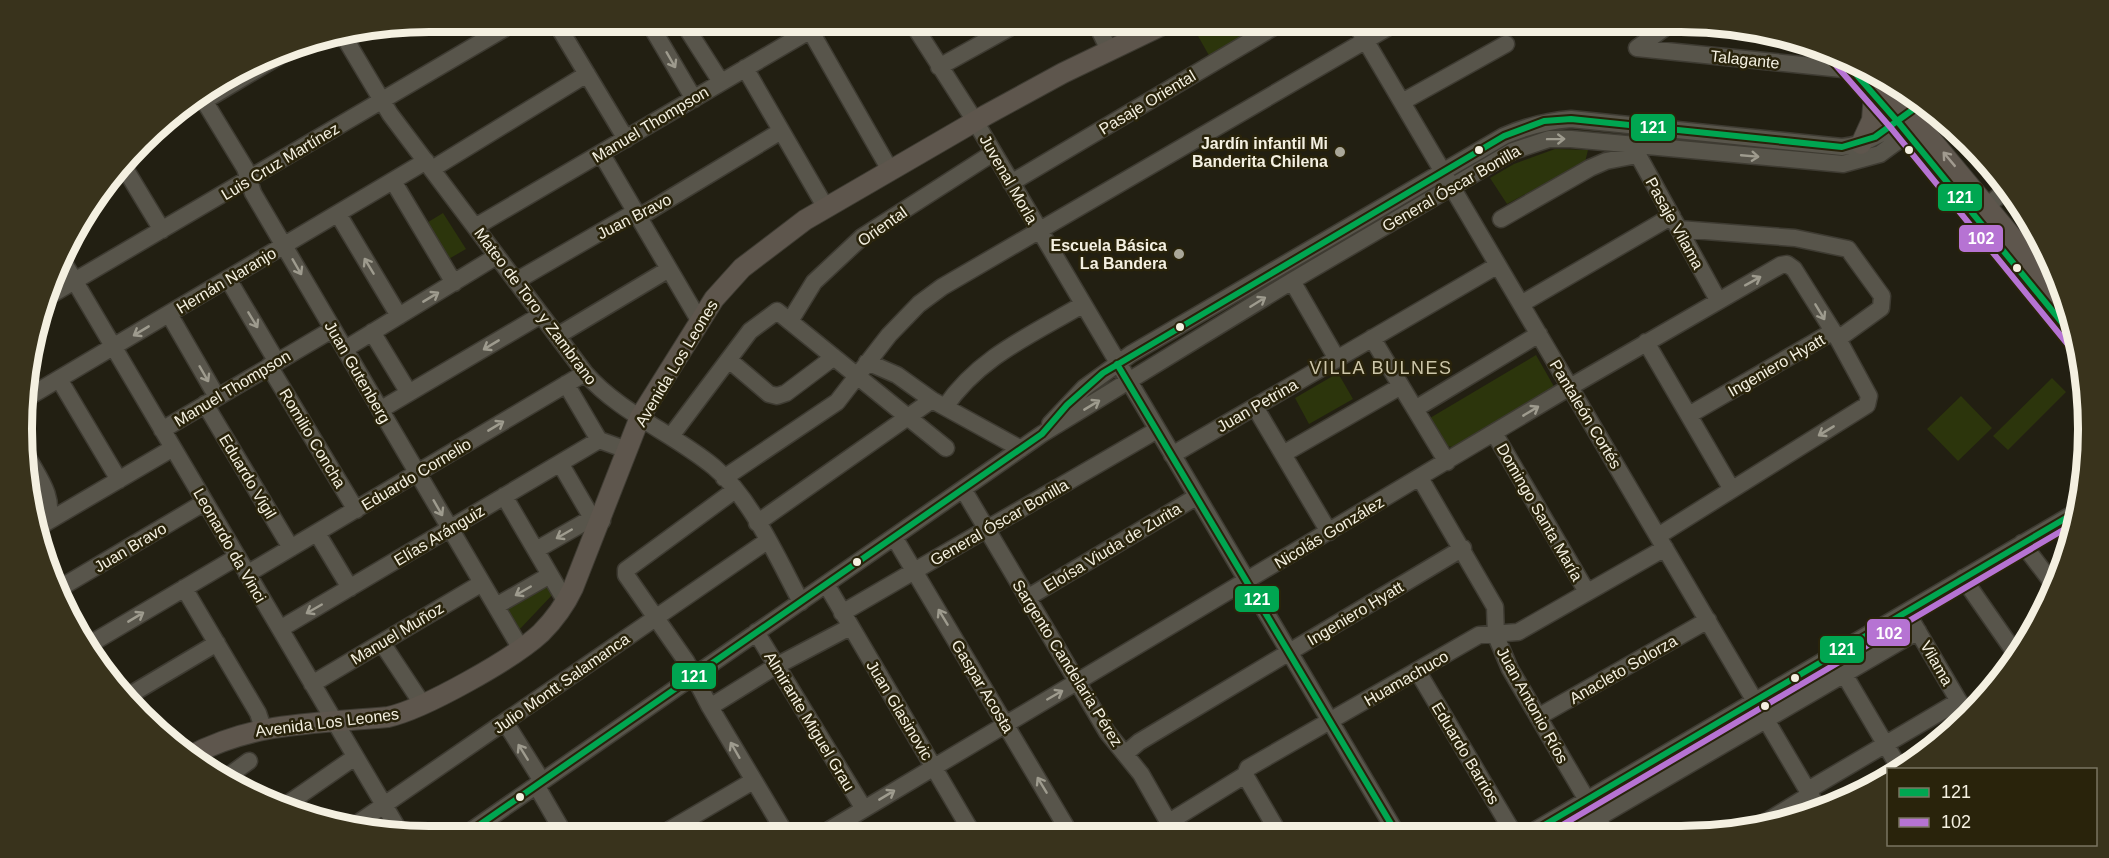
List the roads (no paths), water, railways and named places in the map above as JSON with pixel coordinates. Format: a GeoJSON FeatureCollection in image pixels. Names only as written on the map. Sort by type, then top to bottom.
{"type":"FeatureCollection","features":[{"type":"Feature","properties":{"kind":"main road","name":"Avenida Los Leones"},"geometry":{"type":"LineString","coordinates":[[198,752],[224,740],[263,728],[388,717],[423,705],[521,649],[548,625],[566,602],[597,519],[640,417],[699,320],[727,283],[755,256],[826,208],[975,121],[1147,32]]}},
{"type":"Feature","properties":{"kind":"main road"},"geometry":{"type":"LineString","coordinates":[[1853,71],[1874,93],[1916,118]]}},
{"type":"Feature","properties":{"kind":"main road"},"geometry":{"type":"LineString","coordinates":[[1860,144],[1872,120],[1874,93]]}},
{"type":"Feature","properties":{"kind":"main road"},"geometry":{"type":"LineString","coordinates":[[1895,94],[1916,118],[1981,211],[2049,282]]}},
{"type":"Feature","properties":{"kind":"main road"},"geometry":{"type":"LineString","coordinates":[[2038,269],[2057,304]]}},
{"type":"Feature","properties":{"kind":"street","name":"Luis Cruz Martínez"},"geometry":{"type":"LineString","coordinates":[[56,292],[498,32]]}},
{"type":"Feature","properties":{"kind":"street"},"geometry":{"type":"LineString","coordinates":[[562,32],[626,139]]}},
{"type":"Feature","properties":{"kind":"street"},"geometry":{"type":"LineString","coordinates":[[655,32],[694,99]]}},
{"type":"Feature","properties":{"kind":"street"},"geometry":{"type":"LineString","coordinates":[[657,36],[664,32]]}},
{"type":"Feature","properties":{"kind":"street"},"geometry":{"type":"LineString","coordinates":[[689,32],[721,82]]}},
{"type":"Feature","properties":{"kind":"street","name":"Manuel Thompson"},"geometry":{"type":"LineString","coordinates":[[475,227],[807,32]]}},
{"type":"Feature","properties":{"kind":"street"},"geometry":{"type":"LineString","coordinates":[[811,32],[890,170]]}},
{"type":"Feature","properties":{"kind":"street","name":"Juvenal Morla"},"geometry":{"type":"LineString","coordinates":[[918,32],[975,121],[1392,826]]}},
{"type":"Feature","properties":{"kind":"street"},"geometry":{"type":"LineString","coordinates":[[939,67],[989,32]]}},
{"type":"Feature","properties":{"kind":"street"},"geometry":{"type":"LineString","coordinates":[[1100,32],[1109,50]]}},
{"type":"Feature","properties":{"kind":"street","name":"Pasaje Oriental"},"geometry":{"type":"LineString","coordinates":[[1011,183],[1265,32]]}},
{"type":"Feature","properties":{"kind":"street","name":"Pantaleón Cortés"},"geometry":{"type":"LineString","coordinates":[[1361,32],[1812,797]]}},
{"type":"Feature","properties":{"kind":"street"},"geometry":{"type":"LineString","coordinates":[[781,826],[710,707],[686,661],[626,575],[626,570],[730,484],[830,407],[843,395],[900,322],[930,296],[1380,32]]}},
{"type":"Feature","properties":{"kind":"street","name":"Talagante"},"geometry":{"type":"LineString","coordinates":[[1659,32],[1637,48],[1832,62]]}},
{"type":"Feature","properties":{"kind":"street","name":"Mateo de Toro y Zambrano"},"geometry":{"type":"LineString","coordinates":[[346,40],[381,101],[585,373],[603,392],[671,436],[712,466],[730,484],[757,524],[801,602]]}},
{"type":"Feature","properties":{"kind":"street"},"geometry":{"type":"LineString","coordinates":[[1402,102],[1506,44]]}},
{"type":"Feature","properties":{"kind":"street"},"geometry":{"type":"LineString","coordinates":[[745,68],[826,208]]}},
{"type":"Feature","properties":{"kind":"street","name":"Hernán Naranjo"},"geometry":{"type":"LineString","coordinates":[[33,394],[393,181],[429,165],[587,74]]}},
{"type":"Feature","properties":{"kind":"street","name":"Juan Gutenberg"},"geometry":{"type":"LineString","coordinates":[[204,101],[245,168],[253,193],[521,649]]}},
{"type":"Feature","properties":{"kind":"street","name":"General Óscar Bonilla"},"geometry":{"type":"LineString","coordinates":[[1042,434],[1076,396],[1117,364],[1504,136],[1534,124],[1571,119],[1613,122],[1823,146],[1860,144],[1916,118]]}},
{"type":"Feature","properties":{"kind":"street","name":"General Óscar Bonilla"},"geometry":{"type":"LineString","coordinates":[[478,826],[1042,434],[1292,281],[1513,151],[1549,138],[1635,150],[1843,164],[1871,158],[1916,118]]}},
{"type":"Feature","properties":{"kind":"street","name":"Pasaje Vilama"},"geometry":{"type":"LineString","coordinates":[[1613,122],[1635,150],[1718,300]]}},
{"type":"Feature","properties":{"kind":"street"},"geometry":{"type":"LineString","coordinates":[[1635,150],[1653,126]]}},
{"type":"Feature","properties":{"kind":"street","name":"Juan Bravo"},"geometry":{"type":"LineString","coordinates":[[516,281],[630,215],[644,214],[781,131]]}},
{"type":"Feature","properties":{"kind":"street","name":"General Óscar Bonilla"},"geometry":{"type":"LineString","coordinates":[[1501,219],[1590,168],[1635,150]]}},
{"type":"Feature","properties":{"kind":"street"},"geometry":{"type":"LineString","coordinates":[[601,153],[699,320]]}},
{"type":"Feature","properties":{"kind":"street","name":"Oriental"},"geometry":{"type":"LineString","coordinates":[[671,436],[750,331],[784,316],[814,282],[862,237],[993,153]]}},
{"type":"Feature","properties":{"kind":"street"},"geometry":{"type":"LineString","coordinates":[[127,171],[162,230]]}},
{"type":"Feature","properties":{"kind":"street"},"geometry":{"type":"LineString","coordinates":[[393,181],[454,283]]}},
{"type":"Feature","properties":{"kind":"street"},"geometry":{"type":"LineString","coordinates":[[1981,211],[2001,194]]}},
{"type":"Feature","properties":{"kind":"street"},"geometry":{"type":"LineString","coordinates":[[338,214],[399,316]]}},
{"type":"Feature","properties":{"kind":"street"},"geometry":{"type":"LineString","coordinates":[[1521,304],[1675,223],[1795,238],[1787,264],[1794,269],[1835,336]]}},
{"type":"Feature","properties":{"kind":"street","name":"Ingeniero Hyatt"},"geometry":{"type":"LineString","coordinates":[[1689,415],[1835,336],[1881,308],[1882,296],[1848,249],[1795,238]]}},
{"type":"Feature","properties":{"kind":"street"},"geometry":{"type":"LineString","coordinates":[[345,349],[497,256]]}},
{"type":"Feature","properties":{"kind":"street","name":"Nicolás González"},"geometry":{"type":"LineString","coordinates":[[836,826],[1646,342],[1781,265],[1787,264]]}},
{"type":"Feature","properties":{"kind":"street","name":"Juan Petrina"},"geometry":{"type":"LineString","coordinates":[[1172,455],[1498,265]]}},
{"type":"Feature","properties":{"kind":"street","name":"Leonardo da Vinci"},"geometry":{"type":"LineString","coordinates":[[66,267],[395,825]]}},
{"type":"Feature","properties":{"kind":"street"},"geometry":{"type":"LineString","coordinates":[[557,336],[669,270]]}},
{"type":"Feature","properties":{"kind":"street","name":"Romilio Concha"},"geometry":{"type":"LineString","coordinates":[[228,279],[273,364],[356,510]]}},
{"type":"Feature","properties":{"kind":"street"},"geometry":{"type":"LineString","coordinates":[[1292,281],[1336,359]]}},
{"type":"Feature","properties":{"kind":"street"},"geometry":{"type":"LineString","coordinates":[[757,524],[909,418],[938,404],[982,365],[1082,305]]}},
{"type":"Feature","properties":{"kind":"street","name":"Eduardo Vigil"},"geometry":{"type":"LineString","coordinates":[[169,314],[211,401],[291,548]]}},
{"type":"Feature","properties":{"kind":"street"},"geometry":{"type":"LineString","coordinates":[[380,410],[541,315]]}},
{"type":"Feature","properties":{"kind":"street"},"geometry":{"type":"LineString","coordinates":[[784,316],[834,357],[862,368],[897,375],[938,404],[1021,449]]}},
{"type":"Feature","properties":{"kind":"street","name":"Manuel Thompson"},"geometry":{"type":"LineString","coordinates":[[162,430],[333,329]]}},
{"type":"Feature","properties":{"kind":"street"},"geometry":{"type":"LineString","coordinates":[[372,332],[409,393]]}},
{"type":"Feature","properties":{"kind":"street"},"geometry":{"type":"LineString","coordinates":[[1415,410],[1539,334]]}},
{"type":"Feature","properties":{"kind":"street","name":"Huamachuco"},"geometry":{"type":"LineString","coordinates":[[1177,826],[1245,775],[1248,768],[1479,635],[1496,636],[1518,632],[1587,592],[1662,542],[1731,488],[1867,405],[1869,396],[1835,336]]}},
{"type":"Feature","properties":{"kind":"street"},"geometry":{"type":"LineString","coordinates":[[1372,338],[1447,462]]}},
{"type":"Feature","properties":{"kind":"street"},"geometry":{"type":"LineString","coordinates":[[1646,342],[1731,488]]}},
{"type":"Feature","properties":{"kind":"street"},"geometry":{"type":"LineString","coordinates":[[729,360],[769,394],[777,396],[786,393],[834,357]]}},
{"type":"Feature","properties":{"kind":"street"},"geometry":{"type":"LineString","coordinates":[[862,368],[909,418],[946,448]]}},
{"type":"Feature","properties":{"kind":"street","name":"Eduardo Cornelio"},"geometry":{"type":"LineString","coordinates":[[248,574],[585,373]]}},
{"type":"Feature","properties":{"kind":"street"},"geometry":{"type":"LineString","coordinates":[[59,379],[118,480]]}},
{"type":"Feature","properties":{"kind":"street","name":"Mateo de Toro y Zambrano"},"geometry":{"type":"LineString","coordinates":[[566,384],[599,440]]}},
{"type":"Feature","properties":{"kind":"street"},"geometry":{"type":"LineString","coordinates":[[1283,454],[1401,386]]}},
{"type":"Feature","properties":{"kind":"street"},"geometry":{"type":"LineString","coordinates":[[1255,407],[1329,532]]}},
{"type":"Feature","properties":{"kind":"street","name":"General Óscar Bonilla"},"geometry":{"type":"LineString","coordinates":[[710,707],[846,620],[915,571],[1157,430]]}},
{"type":"Feature","properties":{"kind":"street","name":"Domingo Santa María"},"geometry":{"type":"LineString","coordinates":[[1494,433],[1587,592]]}},
{"type":"Feature","properties":{"kind":"street"},"geometry":{"type":"LineString","coordinates":[[599,440],[627,450]]}},
{"type":"Feature","properties":{"kind":"street","name":"Elías Aránguiz"},"geometry":{"type":"LineString","coordinates":[[280,629],[599,440]]}},
{"type":"Feature","properties":{"kind":"street","name":"Manuel Thompson"},"geometry":{"type":"LineString","coordinates":[[43,525],[173,448]]}},
{"type":"Feature","properties":{"kind":"street"},"geometry":{"type":"LineString","coordinates":[[536,550],[597,519],[560,463]]}},
{"type":"Feature","properties":{"kind":"street"},"geometry":{"type":"LineString","coordinates":[[33,468],[47,492],[50,507],[43,522]]}},
{"type":"Feature","properties":{"kind":"street","name":"Juan Antonio Ríos"},"geometry":{"type":"LineString","coordinates":[[1420,478],[1463,548],[1495,607],[1496,636],[1510,669],[1602,826]]}},
{"type":"Feature","properties":{"kind":"street","name":"Sargento Candelaria Pérez"},"geometry":{"type":"LineString","coordinates":[[963,489],[1115,744],[1141,774],[1167,826]]}},
{"type":"Feature","properties":{"kind":"street"},"geometry":{"type":"LineString","coordinates":[[504,496],[566,602]]}},
{"type":"Feature","properties":{"kind":"street","name":"Eloísa Viuda de Zurita"},"geometry":{"type":"LineString","coordinates":[[1028,598],[1196,497]]}},
{"type":"Feature","properties":{"kind":"street","name":"Juan Bravo"},"geometry":{"type":"LineString","coordinates":[[64,586],[205,502]]}},
{"type":"Feature","properties":{"kind":"street"},"geometry":{"type":"LineString","coordinates":[[1542,826],[2068,517]]}},
{"type":"Feature","properties":{"kind":"street"},"geometry":{"type":"LineString","coordinates":[[317,533],[350,588]]}},
{"type":"Feature","properties":{"kind":"street","name":"Gaspar Acosta"},"geometry":{"type":"LineString","coordinates":[[894,537],[1066,826]]}},
{"type":"Feature","properties":{"kind":"street","name":"Julio Montt Salamanca"},"geometry":{"type":"LineString","coordinates":[[361,821],[767,541]]}},
{"type":"Feature","properties":{"kind":"street"},"geometry":{"type":"LineString","coordinates":[[2022,543],[2048,578]]}},
{"type":"Feature","properties":{"kind":"street","name":"Ingeniero Hyatt"},"geometry":{"type":"LineString","coordinates":[[1125,754],[1139,742],[1463,548]]}},
{"type":"Feature","properties":{"kind":"street"},"geometry":{"type":"LineString","coordinates":[[93,642],[237,557]]}},
{"type":"Feature","properties":{"kind":"street"},"geometry":{"type":"LineString","coordinates":[[496,606],[550,575]]}},
{"type":"Feature","properties":{"kind":"street"},"geometry":{"type":"LineString","coordinates":[[1963,578],[2012,648]]}},
{"type":"Feature","properties":{"kind":"street","name":"Manuel Muñoz"},"geometry":{"type":"LineString","coordinates":[[312,684],[482,583]]}},
{"type":"Feature","properties":{"kind":"street","name":"Juan Glasinovic"},"geometry":{"type":"LineString","coordinates":[[826,584],[968,826]]}},
{"type":"Feature","properties":{"kind":"street"},"geometry":{"type":"LineString","coordinates":[[184,588],[258,713],[263,728]]}},
{"type":"Feature","properties":{"kind":"street","name":"Vilama"},"geometry":{"type":"LineString","coordinates":[[1906,612],[1963,708]]}},
{"type":"Feature","properties":{"kind":"street","name":"Anacleto Solorza"},"geometry":{"type":"LineString","coordinates":[[1538,717],[1708,620]]}},
{"type":"Feature","properties":{"kind":"street"},"geometry":{"type":"LineString","coordinates":[[1584,826],[1918,631]]}},
{"type":"Feature","properties":{"kind":"street","name":"Almirante Miguel Grau"},"geometry":{"type":"LineString","coordinates":[[756,632],[864,809]]}},
{"type":"Feature","properties":{"kind":"street"},"geometry":{"type":"LineString","coordinates":[[382,642],[423,705]]}},
{"type":"Feature","properties":{"kind":"street"},"geometry":{"type":"LineString","coordinates":[[132,693],[217,643]]}},
{"type":"Feature","properties":{"kind":"street","name":"Eduardo Barrios"},"geometry":{"type":"LineString","coordinates":[[1418,672],[1509,826]]}},
{"type":"Feature","properties":{"kind":"street"},"geometry":{"type":"LineString","coordinates":[[1844,674],[1896,763]]}},
{"type":"Feature","properties":{"kind":"street"},"geometry":{"type":"LineString","coordinates":[[1783,813],[1812,797],[1886,744],[1963,708]]}},
{"type":"Feature","properties":{"kind":"street"},"geometry":{"type":"LineString","coordinates":[[505,722],[560,826]]}},
{"type":"Feature","properties":{"kind":"street"},"geometry":{"type":"LineString","coordinates":[[291,801],[355,757]]}},
{"type":"Feature","properties":{"kind":"street"},"geometry":{"type":"LineString","coordinates":[[231,774],[249,761]]}},
{"type":"Feature","properties":{"kind":"street"},"geometry":{"type":"LineString","coordinates":[[1245,775],[1275,826]]}},
{"type":"Feature","properties":{"kind":"street"},"geometry":{"type":"LineString","coordinates":[[675,826],[753,781]]}},
{"type":"Feature","properties":{"kind":"place","name":"Jardín infantil Mi Banderita Chilena"},"geometry":{"type":"Point","coordinates":[1340,152]}},
{"type":"Feature","properties":{"kind":"place","name":"Escuela Básica La Bandera"},"geometry":{"type":"Point","coordinates":[1179,254]}},
{"type":"Feature","properties":{"kind":"district","name":"VILLA BULNES"},"geometry":{"type":"Point","coordinates":[1381,368]}}]}
